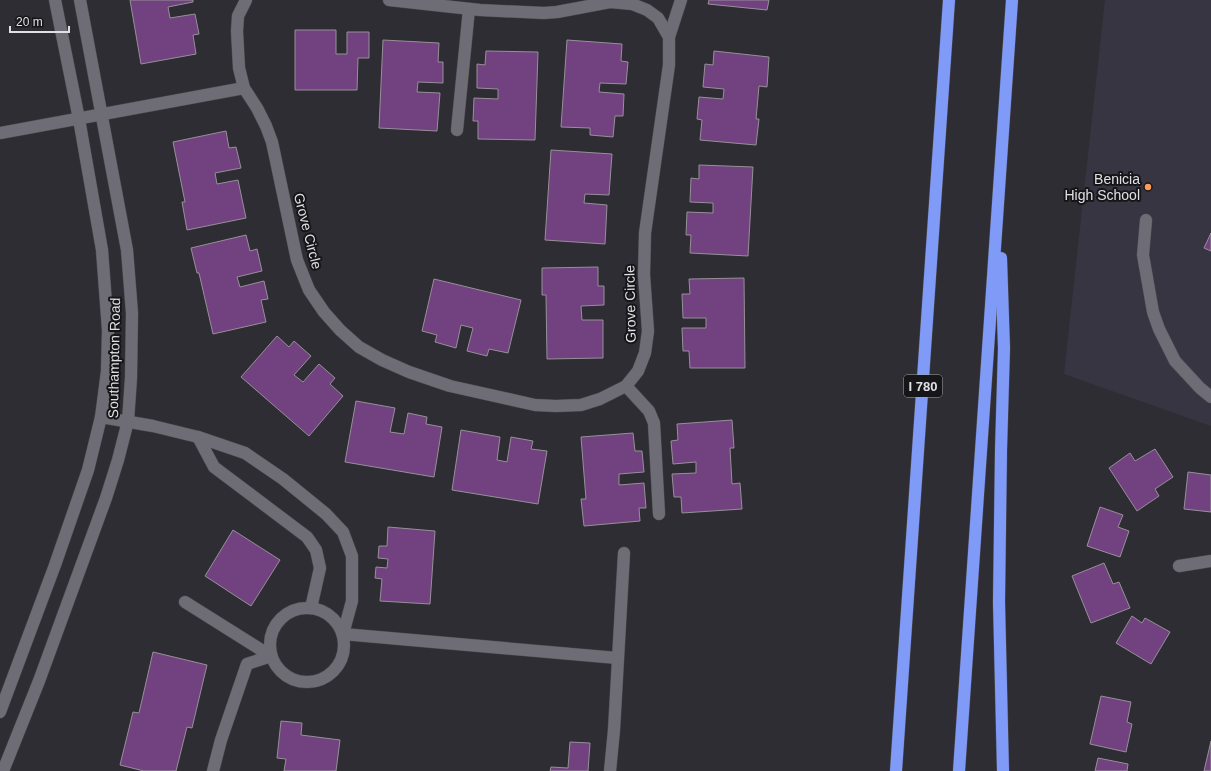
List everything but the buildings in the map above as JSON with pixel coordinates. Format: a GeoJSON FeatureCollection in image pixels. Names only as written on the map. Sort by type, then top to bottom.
{"type":"FeatureCollection","features":[{"type":"Feature","properties":{"kind":"highway","name":"I 780"},"geometry":{"type":"LineString","coordinates":[[896,771],[949,0]]}},
{"type":"Feature","properties":{"kind":"highway"},"geometry":{"type":"LineString","coordinates":[[959,771],[1012,0]]}},
{"type":"Feature","properties":{"kind":"highway"},"geometry":{"type":"LineString","coordinates":[[999,193],[1004,348],[999,602],[1003,771]]}},
{"type":"Feature","properties":{"kind":"street","name":"Southampton Road"},"geometry":{"type":"LineString","coordinates":[[0,712],[86,477],[101,417],[107,371],[108,330],[106,284],[102,250],[79,119],[55,0]]}},
{"type":"Feature","properties":{"kind":"street","name":"Southampton Road"},"geometry":{"type":"LineString","coordinates":[[3,771],[39,681],[106,498],[128,421],[131,378],[132,313],[127,250],[80,0]]}},
{"type":"Feature","properties":{"kind":"street"},"geometry":{"type":"LineString","coordinates":[[389,0],[544,13],[610,2],[619,2],[632,4],[647,10],[658,18],[669,37]]}},
{"type":"Feature","properties":{"kind":"street"},"geometry":{"type":"LineString","coordinates":[[669,37],[681,0]]}},
{"type":"Feature","properties":{"kind":"street","name":"Grove Circle"},"geometry":{"type":"LineString","coordinates":[[241,3],[237,31],[239,68],[244,88],[257,108],[272,142],[297,260],[309,290],[324,312],[340,330],[359,347],[382,360],[423,377],[450,386],[535,405],[556,406],[581,404],[600,399],[626,386],[638,371],[645,353],[648,331],[644,275],[645,233],[669,65],[669,37]]}},
{"type":"Feature","properties":{"kind":"street"},"geometry":{"type":"LineString","coordinates":[[457,130],[476,7]]}},
{"type":"Feature","properties":{"kind":"street"},"geometry":{"type":"LineString","coordinates":[[0,133],[244,88]]}},
{"type":"Feature","properties":{"kind":"street"},"geometry":{"type":"LineString","coordinates":[[1146,220],[1143,255],[1153,312],[1159,329],[1175,361],[1211,398]]}},
{"type":"Feature","properties":{"kind":"street"},"geometry":{"type":"LineString","coordinates":[[626,386],[649,411],[654,422],[659,514]]}},
{"type":"Feature","properties":{"kind":"street"},"geometry":{"type":"LineString","coordinates":[[101,417],[153,426],[198,437],[245,454],[283,479],[326,514],[343,532],[352,556],[352,602],[343,634]]}},
{"type":"Feature","properties":{"kind":"street"},"geometry":{"type":"LineString","coordinates":[[198,437],[214,467],[307,537],[316,550],[320,568],[311,608]]}},
{"type":"Feature","properties":{"kind":"street"},"geometry":{"type":"LineString","coordinates":[[610,771],[614,730],[624,553]]}},
{"type":"Feature","properties":{"kind":"street"},"geometry":{"type":"LineString","coordinates":[[1179,566],[1211,561]]}},
{"type":"Feature","properties":{"kind":"street"},"geometry":{"type":"LineString","coordinates":[[185,602],[271,656]]}},
{"type":"Feature","properties":{"kind":"street"},"geometry":{"type":"LineString","coordinates":[[311,608],[322,610],[331,616],[338,624],[343,634],[345,647],[342,660],[335,671],[324,679],[312,683],[299,682],[287,677],[277,668],[271,656],[270,644],[272,632],[278,621],[287,613],[299,609],[311,608]]}},
{"type":"Feature","properties":{"kind":"street"},"geometry":{"type":"LineString","coordinates":[[343,634],[617,658]]}},
{"type":"Feature","properties":{"kind":"street"},"geometry":{"type":"LineString","coordinates":[[213,771],[221,740],[247,664],[271,656]]}},
{"type":"Feature","properties":{"kind":"shaded area","name":"Benicia High School"},"geometry":{"type":"Polygon","coordinates":[[[1105,0],[1211,0],[1211,426],[1064,374],[1105,0]]]}},
{"type":"Feature","properties":{"kind":"place","name":"Benicia High School"},"geometry":{"type":"Point","coordinates":[1148,187]}}]}
